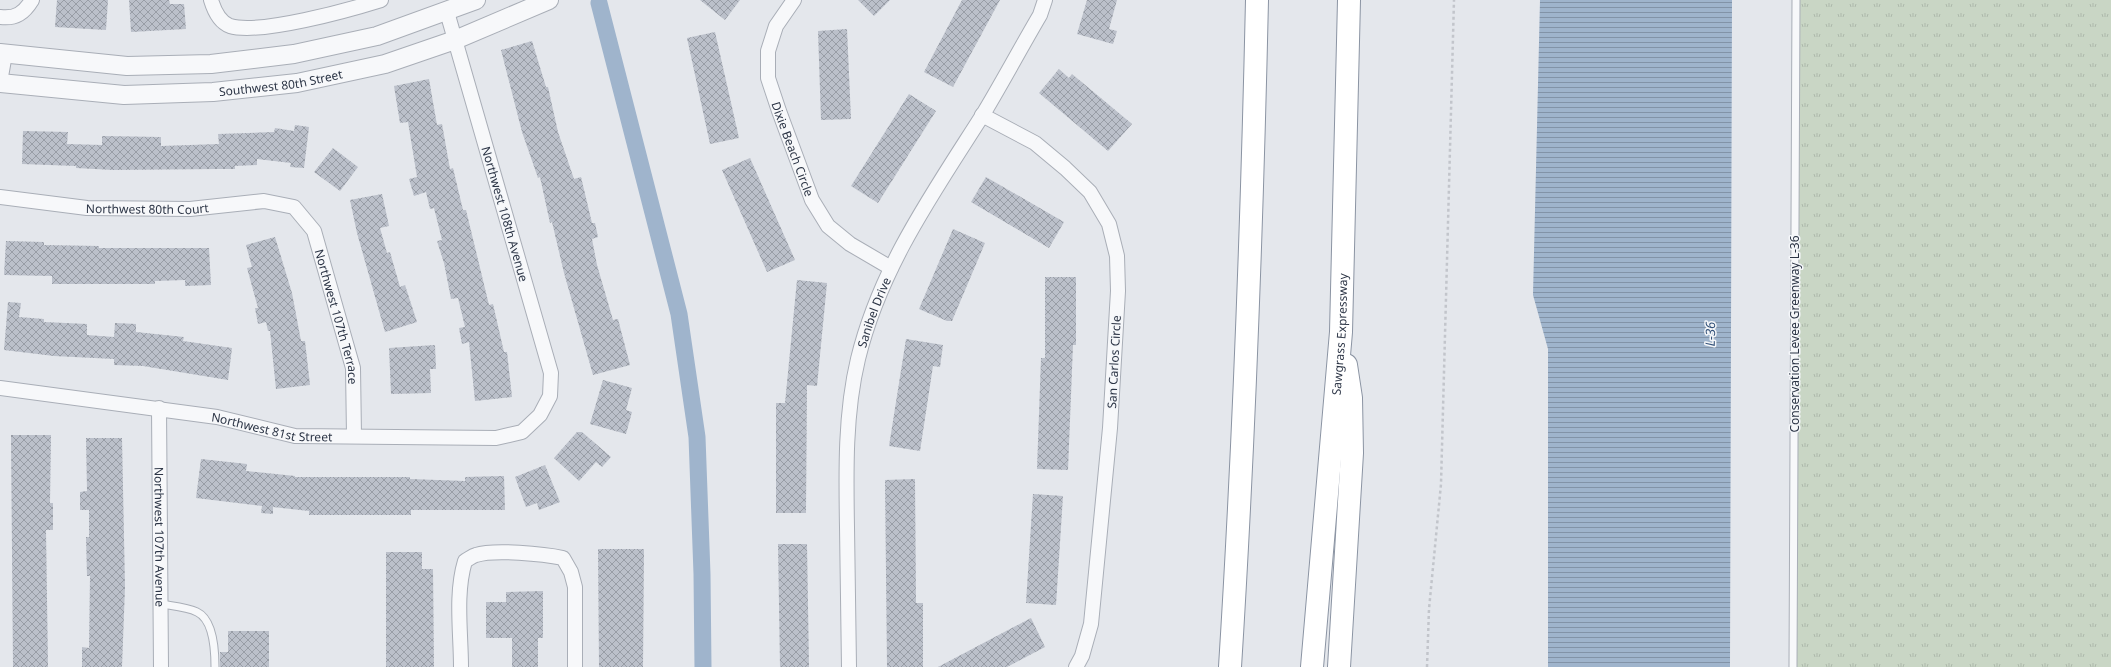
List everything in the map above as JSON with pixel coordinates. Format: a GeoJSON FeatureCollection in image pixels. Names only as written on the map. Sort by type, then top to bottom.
{"type":"FeatureCollection","features":[{"type":"Feature","properties":{"kind":"highway"},"geometry":{"type":"LineString","coordinates":[[1230,667],[1245,399],[1252,227],[1257,0]]}},
{"type":"Feature","properties":{"kind":"highway","name":"Sawgrass Expressway"},"geometry":{"type":"LineString","coordinates":[[1312,667],[1341,332],[1349,0]]}},
{"type":"Feature","properties":{"kind":"highway"},"geometry":{"type":"LineString","coordinates":[[1339,667],[1352,453],[1351,398],[1341,332]]}},
{"type":"Feature","properties":{"kind":"street"},"geometry":{"type":"LineString","coordinates":[[0,17],[10,18],[24,12],[32,0]]}},
{"type":"Feature","properties":{"kind":"street"},"geometry":{"type":"LineString","coordinates":[[211,0],[216,15],[229,26],[252,28],[306,19],[381,0]]}},
{"type":"Feature","properties":{"kind":"street"},"geometry":{"type":"LineString","coordinates":[[0,82],[3,53],[127,66],[211,64],[294,54],[362,39],[447,12],[476,0]]}},
{"type":"Feature","properties":{"kind":"street","name":"Southwest 80th Street"},"geometry":{"type":"LineString","coordinates":[[0,82],[124,95],[212,92],[297,83],[385,64],[455,40],[549,0]]}},
{"type":"Feature","properties":{"kind":"street","name":"Dixie Beach Circle"},"geometry":{"type":"LineString","coordinates":[[794,0],[776,26],[768,51],[768,78],[778,111],[812,200],[828,226],[850,244],[891,268]]}},
{"type":"Feature","properties":{"kind":"street","name":"Sanibel Drive"},"geometry":{"type":"LineString","coordinates":[[849,667],[846,476],[849,417],[858,360],[872,311],[891,268],[927,200],[982,115],[1040,15],[1045,0]]}},
{"type":"Feature","properties":{"kind":"street","name":"Northwest 108th Avenue"},"geometry":{"type":"LineString","coordinates":[[447,12],[551,373],[550,396],[540,415]]}},
{"type":"Feature","properties":{"kind":"street","name":"San Carlos Circle"},"geometry":{"type":"LineString","coordinates":[[982,115],[1035,143],[1066,168],[1090,192],[1109,224],[1116,256],[1118,291],[1110,428],[1092,616],[1082,656],[1076,667]]}},
{"type":"Feature","properties":{"kind":"street","name":"Northwest 80th Court"},"geometry":{"type":"LineString","coordinates":[[0,197],[87,208],[190,209],[264,201],[294,206]]}},
{"type":"Feature","properties":{"kind":"street","name":"Northwest 107th Terrace"},"geometry":{"type":"LineString","coordinates":[[294,206],[314,231],[353,368],[354,436]]}},
{"type":"Feature","properties":{"kind":"street","name":"Northwest 81st Street"},"geometry":{"type":"LineString","coordinates":[[0,388],[159,408],[217,417],[295,436],[496,438],[522,432],[540,415]]}},
{"type":"Feature","properties":{"kind":"street","name":"Northwest 107th Avenue"},"geometry":{"type":"LineString","coordinates":[[159,408],[161,667]]}},
{"type":"Feature","properties":{"kind":"street"},"geometry":{"type":"LineString","coordinates":[[461,667],[460,590],[465,561],[476,555],[497,553],[546,554],[563,558],[571,572],[575,587],[575,667]]}},
{"type":"Feature","properties":{"kind":"lane","name":"Conservation Levee Greenway L-36"},"geometry":{"type":"LineString","coordinates":[[1792,667],[1796,0]]}},
{"type":"Feature","properties":{"kind":"lane"},"geometry":{"type":"LineString","coordinates":[[161,604],[198,612],[210,628],[214,647],[215,667]]}},
{"type":"Feature","properties":{"kind":"path"},"geometry":{"type":"LineString","coordinates":[[1427,667],[1429,609],[1441,484],[1454,0]]}},
{"type":"Feature","properties":{"kind":"green space"},"geometry":{"type":"Polygon","coordinates":[[[1796,0],[2111,0],[2111,667],[1793,667],[1796,0]]]}},
{"type":"Feature","properties":{"kind":"water","name":"L-36"},"geometry":{"type":"Polygon","coordinates":[[[1540,0],[1732,0],[1730,667],[1548,667],[1548,349],[1533,295],[1540,0]]]}},
{"type":"Feature","properties":{"kind":"building"},"geometry":{"type":"Polygon","coordinates":[[[57,0],[108,0],[106,30],[55,27],[57,0]]]}},
{"type":"Feature","properties":{"kind":"building"},"geometry":{"type":"Polygon","coordinates":[[[129,0],[169,0],[170,4],[184,4],[186,29],[131,32],[129,0]]]}},
{"type":"Feature","properties":{"kind":"building"},"geometry":{"type":"Polygon","coordinates":[[[700,0],[740,0],[725,20],[700,0]]]}},
{"type":"Feature","properties":{"kind":"building"},"geometry":{"type":"Polygon","coordinates":[[[858,0],[890,0],[874,16],[858,0]]]}},
{"type":"Feature","properties":{"kind":"building"},"geometry":{"type":"Polygon","coordinates":[[[962,0],[1000,0],[953,87],[924,72],[962,0]]]}},
{"type":"Feature","properties":{"kind":"building"},"geometry":{"type":"Polygon","coordinates":[[[1087,0],[1117,0],[1109,29],[1117,31],[1113,44],[1077,34],[1087,0]]]}},
{"type":"Feature","properties":{"kind":"building"},"geometry":{"type":"Polygon","coordinates":[[[847,29],[851,119],[821,120],[818,31],[847,29]]]}},
{"type":"Feature","properties":{"kind":"building"},"geometry":{"type":"Polygon","coordinates":[[[715,32],[739,138],[710,144],[687,38],[715,32]]]}},
{"type":"Feature","properties":{"kind":"building"},"geometry":{"type":"Polygon","coordinates":[[[532,41],[546,87],[548,87],[558,132],[574,179],[581,177],[592,223],[595,223],[598,237],[592,239],[597,265],[613,320],[618,319],[630,365],[593,375],[564,273],[552,222],[550,223],[540,177],[538,178],[522,132],[501,50],[532,41]]]}},
{"type":"Feature","properties":{"kind":"building"},"geometry":{"type":"Polygon","coordinates":[[[1059,69],[1069,78],[1072,74],[1132,124],[1108,151],[1039,93],[1059,69]]]}},
{"type":"Feature","properties":{"kind":"building"},"geometry":{"type":"Polygon","coordinates":[[[429,79],[437,125],[442,124],[450,169],[453,168],[463,210],[466,210],[489,305],[493,304],[504,352],[507,352],[512,397],[475,401],[469,342],[462,344],[459,328],[465,327],[458,298],[451,299],[444,263],[437,241],[442,240],[434,208],[430,209],[426,192],[414,196],[409,179],[417,177],[408,122],[400,123],[394,86],[429,79]]]}},
{"type":"Feature","properties":{"kind":"building"},"geometry":{"type":"Polygon","coordinates":[[[909,94],[936,111],[878,203],[851,186],[909,94]]]}},
{"type":"Feature","properties":{"kind":"building"},"geometry":{"type":"Polygon","coordinates":[[[295,125],[309,127],[304,168],[290,167],[291,163],[257,159],[257,165],[235,166],[235,169],[113,170],[76,168],[76,166],[22,164],[23,131],[68,132],[67,144],[102,145],[102,136],[161,137],[161,146],[219,144],[218,134],[274,132],[275,128],[294,131],[295,125]]]}},
{"type":"Feature","properties":{"kind":"building"},"geometry":{"type":"Polygon","coordinates":[[[333,148],[358,167],[340,191],[314,172],[333,148]]]}},
{"type":"Feature","properties":{"kind":"building"},"geometry":{"type":"Polygon","coordinates":[[[750,158],[795,260],[767,272],[722,170],[750,158]]]}},
{"type":"Feature","properties":{"kind":"building"},"geometry":{"type":"Polygon","coordinates":[[[986,177],[1064,222],[1049,248],[971,202],[986,177]]]}},
{"type":"Feature","properties":{"kind":"building"},"geometry":{"type":"Polygon","coordinates":[[[382,194],[389,226],[380,228],[387,253],[390,252],[400,287],[405,285],[417,322],[385,332],[357,233],[350,200],[382,194]]]}},
{"type":"Feature","properties":{"kind":"building"},"geometry":{"type":"Polygon","coordinates":[[[953,229],[985,243],[952,321],[947,321],[919,309],[953,229]]]}},
{"type":"Feature","properties":{"kind":"building"},"geometry":{"type":"Polygon","coordinates":[[[275,237],[292,293],[301,341],[305,341],[310,385],[276,389],[270,331],[268,331],[266,322],[258,324],[255,308],[258,308],[247,268],[252,267],[246,245],[275,237]]]}},
{"type":"Feature","properties":{"kind":"building"},"geometry":{"type":"Polygon","coordinates":[[[6,241],[44,242],[44,245],[99,246],[99,248],[209,248],[211,285],[185,286],[185,280],[155,281],[155,284],[52,284],[52,276],[4,275],[6,241]]]}},
{"type":"Feature","properties":{"kind":"building"},"geometry":{"type":"Polygon","coordinates":[[[1045,277],[1076,277],[1076,345],[1073,345],[1068,470],[1037,469],[1041,358],[1045,358],[1045,277]]]}},
{"type":"Feature","properties":{"kind":"building"},"geometry":{"type":"Polygon","coordinates":[[[797,280],[827,283],[817,386],[807,385],[806,513],[776,513],[776,403],[785,403],[797,280]]]}},
{"type":"Feature","properties":{"kind":"building"},"geometry":{"type":"Polygon","coordinates":[[[8,302],[21,303],[19,317],[44,319],[44,322],[87,324],[87,335],[114,337],[115,323],[136,324],[136,332],[184,337],[183,341],[232,348],[228,380],[143,366],[114,365],[114,359],[54,356],[4,350],[8,302]]]}},
{"type":"Feature","properties":{"kind":"building"},"geometry":{"type":"Polygon","coordinates":[[[906,339],[943,345],[940,367],[933,366],[920,451],[889,446],[906,339]]]}},
{"type":"Feature","properties":{"kind":"building"},"geometry":{"type":"Polygon","coordinates":[[[435,345],[436,369],[430,369],[431,393],[391,394],[389,348],[435,345]]]}},
{"type":"Feature","properties":{"kind":"building"},"geometry":{"type":"Polygon","coordinates":[[[603,380],[632,388],[626,410],[632,412],[626,434],[590,424],[603,380]]]}},
{"type":"Feature","properties":{"kind":"building"},"geometry":{"type":"Polygon","coordinates":[[[577,432],[582,432],[611,457],[602,467],[596,462],[579,481],[554,458],[577,432]]]}},
{"type":"Feature","properties":{"kind":"building"},"geometry":{"type":"Polygon","coordinates":[[[11,435],[51,435],[50,503],[53,503],[53,530],[46,530],[48,667],[13,667],[11,435]]]}},
{"type":"Feature","properties":{"kind":"building"},"geometry":{"type":"Polygon","coordinates":[[[86,438],[122,438],[125,587],[122,667],[82,667],[82,647],[89,648],[90,576],[87,576],[86,537],[89,537],[89,510],[80,510],[80,492],[87,491],[86,438]]]}},
{"type":"Feature","properties":{"kind":"building"},"geometry":{"type":"Polygon","coordinates":[[[201,459],[247,464],[246,471],[295,477],[410,477],[410,479],[465,481],[465,477],[504,476],[505,510],[411,510],[411,515],[309,515],[309,511],[273,507],[273,514],[261,513],[262,506],[196,498],[201,459]]]}},
{"type":"Feature","properties":{"kind":"building"},"geometry":{"type":"Polygon","coordinates":[[[545,465],[560,502],[539,510],[537,503],[526,507],[515,477],[545,465]]]}},
{"type":"Feature","properties":{"kind":"building"},"geometry":{"type":"Polygon","coordinates":[[[915,479],[916,603],[923,603],[923,667],[887,667],[885,480],[915,479]]]}},
{"type":"Feature","properties":{"kind":"building"},"geometry":{"type":"Polygon","coordinates":[[[1033,494],[1063,496],[1056,605],[1026,603],[1033,494]]]}},
{"type":"Feature","properties":{"kind":"building"},"geometry":{"type":"Polygon","coordinates":[[[778,544],[807,544],[809,667],[780,667],[778,544]]]}},
{"type":"Feature","properties":{"kind":"building"},"geometry":{"type":"Polygon","coordinates":[[[598,549],[644,549],[643,667],[599,667],[598,549]]]}},
{"type":"Feature","properties":{"kind":"building"},"geometry":{"type":"Polygon","coordinates":[[[386,552],[422,552],[422,569],[433,569],[434,667],[386,667],[386,552]]]}},
{"type":"Feature","properties":{"kind":"building"},"geometry":{"type":"Polygon","coordinates":[[[543,591],[543,638],[538,638],[538,667],[512,667],[512,638],[486,638],[486,602],[506,602],[506,592],[543,591]]]}},
{"type":"Feature","properties":{"kind":"building"},"geometry":{"type":"Polygon","coordinates":[[[1031,618],[1045,647],[1007,667],[938,667],[1031,618]]]}},
{"type":"Feature","properties":{"kind":"building"},"geometry":{"type":"Polygon","coordinates":[[[228,631],[269,631],[269,667],[220,667],[220,652],[228,652],[228,631]]]}},
{"type":"Feature","properties":{"kind":"waterway"},"geometry":{"type":"LineString","coordinates":[[599,3],[679,314],[697,437],[702,574],[703,667]]}}]}
